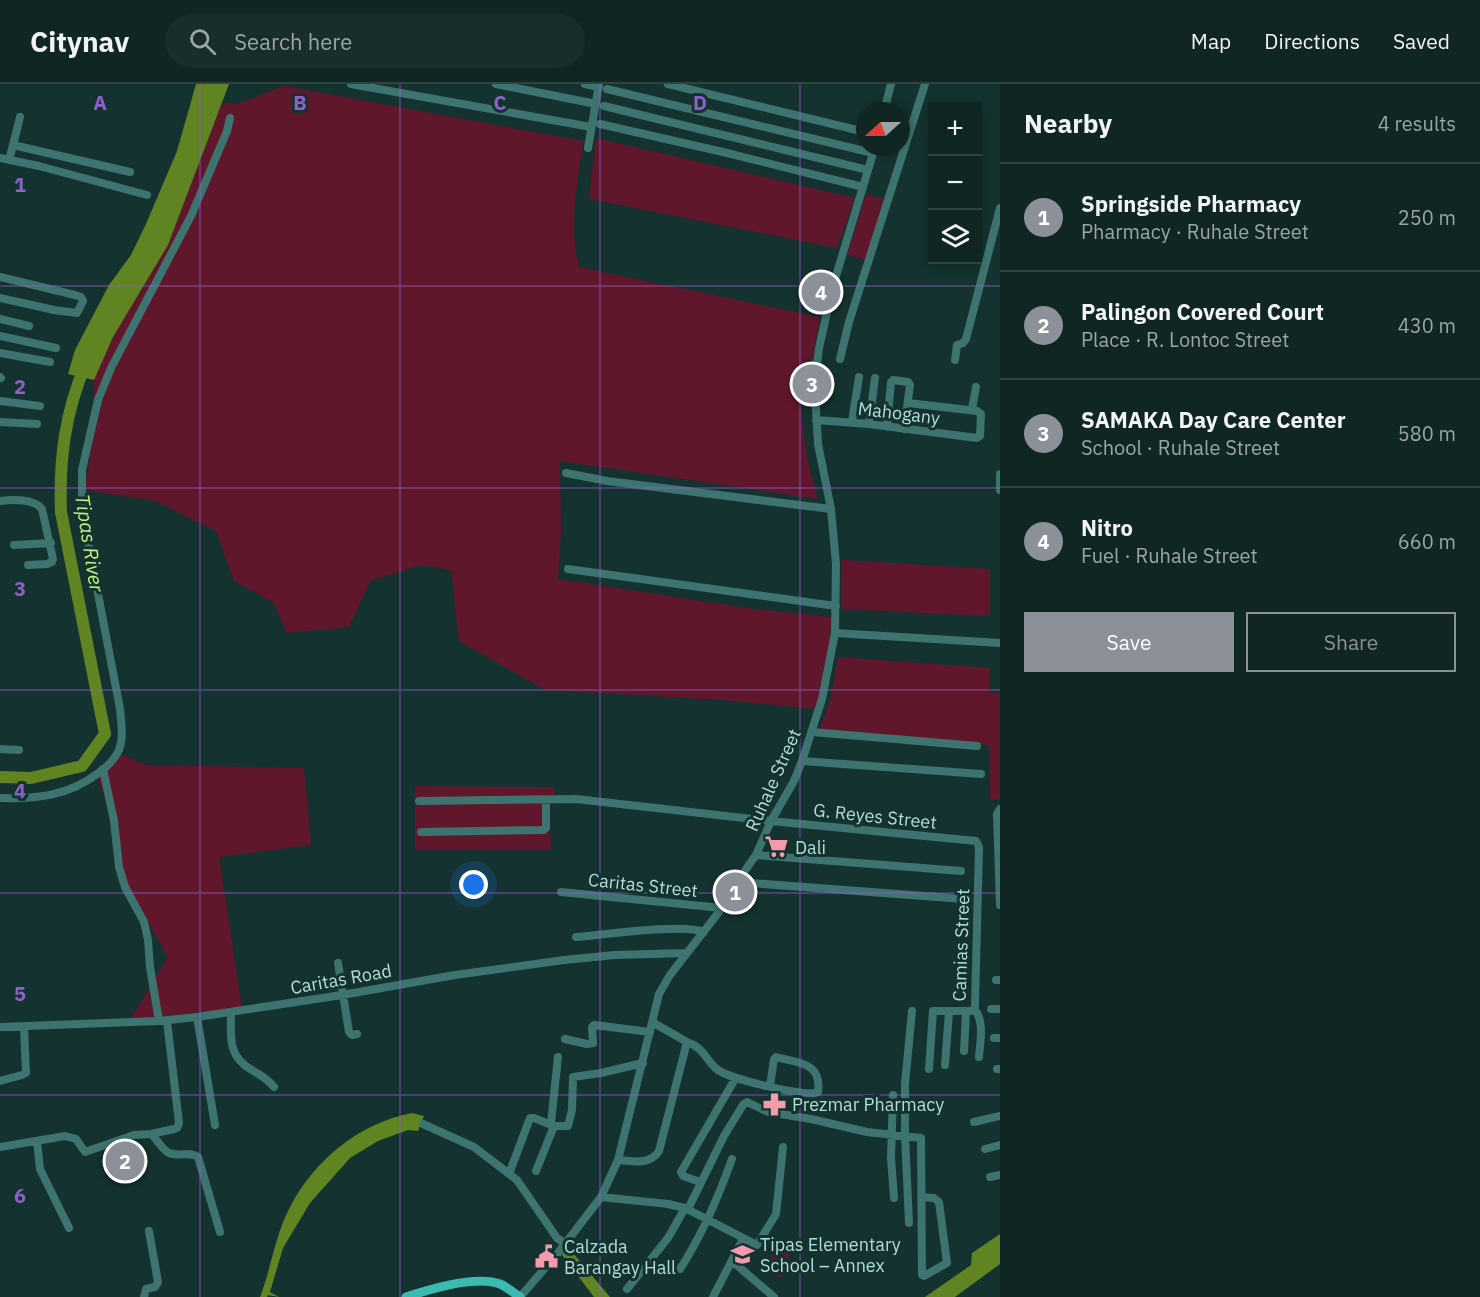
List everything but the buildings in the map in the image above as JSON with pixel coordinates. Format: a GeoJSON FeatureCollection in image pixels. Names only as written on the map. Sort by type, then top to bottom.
{"type":"FeatureCollection","features":[{"type":"Feature","properties":{"kind":"main road"},"geometry":{"type":"LineString","coordinates":[[406,1297],[451,1285],[489,1281],[501,1284],[520,1297]]}},
{"type":"Feature","properties":{"kind":"street"},"geometry":{"type":"LineString","coordinates":[[351,84],[591,127]]}},
{"type":"Feature","properties":{"kind":"street"},"geometry":{"type":"LineString","coordinates":[[496,84],[600,105],[868,170]]}},
{"type":"Feature","properties":{"kind":"street"},"geometry":{"type":"LineString","coordinates":[[585,84],[856,146]]}},
{"type":"Feature","properties":{"kind":"street"},"geometry":{"type":"LineString","coordinates":[[668,84],[856,130]]}},
{"type":"Feature","properties":{"kind":"street"},"geometry":{"type":"LineString","coordinates":[[886,102],[891,84]]}},
{"type":"Feature","properties":{"kind":"street"},"geometry":{"type":"LineString","coordinates":[[840,359],[849,322],[925,84]]}},
{"type":"Feature","properties":{"kind":"street"},"geometry":{"type":"LineString","coordinates":[[588,148],[591,127],[600,105],[601,87]]}},
{"type":"Feature","properties":{"kind":"street"},"geometry":{"type":"LineString","coordinates":[[9,160],[20,117]]}},
{"type":"Feature","properties":{"kind":"street"},"geometry":{"type":"LineString","coordinates":[[0,798],[32,799],[79,786],[103,769],[119,749],[122,726],[82,510],[82,470],[98,400],[111,368],[191,216],[223,141],[230,118]]}},
{"type":"Feature","properties":{"kind":"street"},"geometry":{"type":"LineString","coordinates":[[600,124],[864,187]]}},
{"type":"Feature","properties":{"kind":"street"},"geometry":{"type":"LineString","coordinates":[[13,145],[130,172]]}},
{"type":"Feature","properties":{"kind":"street","name":"Ruhale Street"},"geometry":{"type":"LineString","coordinates":[[520,1297],[558,1253],[601,1197],[618,1160],[663,983],[722,908],[756,855],[771,821],[794,781],[812,732],[829,670],[835,633],[836,606],[836,564],[831,509],[818,444],[814,393],[819,348],[833,286],[872,156]]}},
{"type":"Feature","properties":{"kind":"street"},"geometry":{"type":"LineString","coordinates":[[0,158],[147,195]]}},
{"type":"Feature","properties":{"kind":"street"},"geometry":{"type":"LineString","coordinates":[[955,360],[957,345],[966,339],[1000,208]]}},
{"type":"Feature","properties":{"kind":"street"},"geometry":{"type":"LineString","coordinates":[[0,276],[83,299],[77,313],[0,298]]}},
{"type":"Feature","properties":{"kind":"street"},"geometry":{"type":"LineString","coordinates":[[0,319],[29,326]]}},
{"type":"Feature","properties":{"kind":"street"},"geometry":{"type":"LineString","coordinates":[[0,336],[56,348]]}},
{"type":"Feature","properties":{"kind":"street"},"geometry":{"type":"LineString","coordinates":[[0,353],[50,362]]}},
{"type":"Feature","properties":{"kind":"street"},"geometry":{"type":"LineString","coordinates":[[852,422],[859,377]]}},
{"type":"Feature","properties":{"kind":"street"},"geometry":{"type":"LineString","coordinates":[[869,424],[875,378]]}},
{"type":"Feature","properties":{"kind":"street"},"geometry":{"type":"LineString","coordinates":[[887,427],[892,381],[909,383],[904,429]]}},
{"type":"Feature","properties":{"kind":"street"},"geometry":{"type":"LineString","coordinates":[[908,403],[972,409],[976,387]]}},
{"type":"Feature","properties":{"kind":"street"},"geometry":{"type":"LineString","coordinates":[[0,401],[40,406]]}},
{"type":"Feature","properties":{"kind":"street","name":"Mahogany"},"geometry":{"type":"LineString","coordinates":[[816,420],[852,422],[979,438],[981,414],[972,409]]}},
{"type":"Feature","properties":{"kind":"street"},"geometry":{"type":"LineString","coordinates":[[0,422],[37,424]]}},
{"type":"Feature","properties":{"kind":"street"},"geometry":{"type":"LineString","coordinates":[[566,473],[607,481],[831,509]]}},
{"type":"Feature","properties":{"kind":"street"},"geometry":{"type":"LineString","coordinates":[[1000,474],[1000,490]]}},
{"type":"Feature","properties":{"kind":"street"},"geometry":{"type":"LineString","coordinates":[[0,501],[11,499],[40,506],[51,543],[52,562],[28,565]]}},
{"type":"Feature","properties":{"kind":"street"},"geometry":{"type":"LineString","coordinates":[[14,545],[51,543]]}},
{"type":"Feature","properties":{"kind":"street"},"geometry":{"type":"LineString","coordinates":[[568,569],[836,606]]}},
{"type":"Feature","properties":{"kind":"street"},"geometry":{"type":"LineString","coordinates":[[835,633],[1000,643]]}},
{"type":"Feature","properties":{"kind":"street"},"geometry":{"type":"LineString","coordinates":[[812,732],[977,746]]}},
{"type":"Feature","properties":{"kind":"street"},"geometry":{"type":"LineString","coordinates":[[0,749],[20,750]]}},
{"type":"Feature","properties":{"kind":"street"},"geometry":{"type":"LineString","coordinates":[[802,761],[981,774]]}},
{"type":"Feature","properties":{"kind":"street"},"geometry":{"type":"LineString","coordinates":[[0,1147],[72,1137],[85,1152],[134,1135],[174,1129],[179,1123],[163,1021],[150,967],[148,940],[144,922],[126,887],[119,867],[114,821],[103,769]]}},
{"type":"Feature","properties":{"kind":"street","name":"G. Reyes Street"},"geometry":{"type":"LineString","coordinates":[[419,801],[576,799],[976,841]]}},
{"type":"Feature","properties":{"kind":"street"},"geometry":{"type":"LineString","coordinates":[[420,832],[544,830],[546,828],[546,800]]}},
{"type":"Feature","properties":{"kind":"street"},"geometry":{"type":"LineString","coordinates":[[1000,809],[997,814],[1000,905]]}},
{"type":"Feature","properties":{"kind":"street","name":"Camias Street"},"geometry":{"type":"LineString","coordinates":[[929,1069],[933,1011],[966,1012],[974,1009],[979,847],[976,841]]}},
{"type":"Feature","properties":{"kind":"street"},"geometry":{"type":"LineString","coordinates":[[756,855],[962,871]]}},
{"type":"Feature","properties":{"kind":"street"},"geometry":{"type":"LineString","coordinates":[[737,882],[964,899]]}},
{"type":"Feature","properties":{"kind":"street","name":"Caritas Street"},"geometry":{"type":"LineString","coordinates":[[561,892],[722,908]]}},
{"type":"Feature","properties":{"kind":"street"},"geometry":{"type":"LineString","coordinates":[[576,937],[679,929],[704,932]]}},
{"type":"Feature","properties":{"kind":"street","name":"Caritas Road"},"geometry":{"type":"LineString","coordinates":[[0,1027],[163,1021],[564,960],[615,955],[687,953]]}},
{"type":"Feature","properties":{"kind":"street"},"geometry":{"type":"LineString","coordinates":[[338,963],[349,1032],[357,1034]]}},
{"type":"Feature","properties":{"kind":"street"},"geometry":{"type":"LineString","coordinates":[[974,1009],[980,1021],[980,1057]]}},
{"type":"Feature","properties":{"kind":"street"},"geometry":{"type":"LineString","coordinates":[[991,1009],[1000,1009]]}},
{"type":"Feature","properties":{"kind":"street"},"geometry":{"type":"LineString","coordinates":[[909,1223],[905,1084],[912,1011]]}},
{"type":"Feature","properties":{"kind":"street"},"geometry":{"type":"LineString","coordinates":[[231,1012],[232,1050],[244,1066],[267,1078],[274,1087]]}},
{"type":"Feature","properties":{"kind":"street"},"geometry":{"type":"LineString","coordinates":[[945,1065],[949,1012]]}},
{"type":"Feature","properties":{"kind":"street"},"geometry":{"type":"LineString","coordinates":[[964,1050],[966,1012]]}},
{"type":"Feature","properties":{"kind":"street"},"geometry":{"type":"LineString","coordinates":[[197,1017],[215,1125]]}},
{"type":"Feature","properties":{"kind":"street"},"geometry":{"type":"LineString","coordinates":[[652,1022],[699,1047],[717,1070],[735,1079],[770,1086],[812,1094],[818,1092],[819,1088],[812,1067],[776,1057],[770,1086]]}},
{"type":"Feature","properties":{"kind":"street"},"geometry":{"type":"LineString","coordinates":[[565,1039],[593,1043],[592,1027],[594,1025],[650,1032]]}},
{"type":"Feature","properties":{"kind":"street"},"geometry":{"type":"LineString","coordinates":[[0,1081],[26,1073],[24,1027]]}},
{"type":"Feature","properties":{"kind":"street"},"geometry":{"type":"LineString","coordinates":[[618,1160],[648,1161],[655,1158],[659,1151],[687,1042]]}},
{"type":"Feature","properties":{"kind":"street"},"geometry":{"type":"LineString","coordinates":[[536,1171],[552,1124],[558,1057]]}},
{"type":"Feature","properties":{"kind":"street"},"geometry":{"type":"LineString","coordinates":[[509,1174],[528,1120],[534,1118],[566,1127],[570,1123],[573,1077],[643,1063]]}},
{"type":"Feature","properties":{"kind":"street"},"geometry":{"type":"LineString","coordinates":[[700,1182],[683,1176],[681,1172],[735,1079]]}},
{"type":"Feature","properties":{"kind":"street"},"geometry":{"type":"LineString","coordinates":[[893,1095],[891,1158],[894,1198]]}},
{"type":"Feature","properties":{"kind":"street"},"geometry":{"type":"LineString","coordinates":[[627,1288],[668,1238],[724,1136],[747,1102],[768,1112],[867,1132],[921,1138],[922,1275],[924,1276],[947,1263],[939,1202],[934,1198],[922,1197]]}},
{"type":"Feature","properties":{"kind":"street"},"geometry":{"type":"LineString","coordinates":[[974,1122],[1000,1116]]}},
{"type":"Feature","properties":{"kind":"street"},"geometry":{"type":"LineString","coordinates":[[423,1124],[474,1147],[517,1180],[557,1238],[565,1244]]}},
{"type":"Feature","properties":{"kind":"street"},"geometry":{"type":"LineString","coordinates":[[151,1134],[167,1152],[178,1155],[195,1154],[198,1157],[220,1232]]}},
{"type":"Feature","properties":{"kind":"street"},"geometry":{"type":"LineString","coordinates":[[37,1141],[40,1169],[69,1228]]}},
{"type":"Feature","properties":{"kind":"street"},"geometry":{"type":"LineString","coordinates":[[985,1149],[1000,1145]]}},
{"type":"Feature","properties":{"kind":"street"},"geometry":{"type":"LineString","coordinates":[[601,1197],[686,1208],[757,1245],[770,1221],[775,1217],[783,1147]]}},
{"type":"Feature","properties":{"kind":"street"},"geometry":{"type":"LineString","coordinates":[[680,1269],[708,1220],[732,1159]]}},
{"type":"Feature","properties":{"kind":"street"},"geometry":{"type":"LineString","coordinates":[[990,1178],[1000,1175]]}},
{"type":"Feature","properties":{"kind":"street"},"geometry":{"type":"LineString","coordinates":[[144,1297],[146,1289],[155,1287],[158,1282],[149,1231]]}},
{"type":"Feature","properties":{"kind":"street"},"geometry":{"type":"LineString","coordinates":[[713,1297],[743,1239]]}},
{"type":"Feature","properties":{"kind":"street"},"geometry":{"type":"LineString","coordinates":[[732,1262],[774,1297]]}},
{"type":"Feature","properties":{"kind":"shaded area"},"geometry":{"type":"Polygon","coordinates":[[[196,84],[229,84],[168,245],[113,337],[94,380],[68,374],[75,350],[109,285],[131,255],[146,224],[177,151],[196,84]]]}},
{"type":"Feature","properties":{"kind":"shaded area"},"geometry":{"type":"Polygon","coordinates":[[[284,86],[583,141],[574,220],[579,267],[820,317],[812,360],[807,359],[802,395],[805,447],[818,499],[560,461],[561,531],[558,579],[754,609],[832,617],[828,660],[816,709],[722,700],[545,690],[459,641],[451,570],[421,565],[370,581],[349,627],[287,633],[274,603],[234,581],[216,531],[155,501],[85,490],[91,449],[94,380],[113,337],[168,245],[222,103],[238,104],[284,86]]]}},
{"type":"Feature","properties":{"kind":"shaded area"},"geometry":{"type":"Polygon","coordinates":[[[596,138],[855,198],[837,248],[589,199],[596,138]]]}},
{"type":"Feature","properties":{"kind":"shaded area"},"geometry":{"type":"Polygon","coordinates":[[[866,194],[886,200],[866,260],[847,255],[866,194]]]}},
{"type":"Feature","properties":{"kind":"shaded area"},"geometry":{"type":"Polygon","coordinates":[[[842,560],[990,569],[990,616],[841,609],[842,560]]]}},
{"type":"Feature","properties":{"kind":"shaded area"},"geometry":{"type":"Polygon","coordinates":[[[838,657],[989,668],[989,692],[1000,693],[1000,800],[990,799],[989,745],[819,730],[830,701],[838,657]]]}},
{"type":"Feature","properties":{"kind":"shaded area"},"geometry":{"type":"Polygon","coordinates":[[[122,755],[147,765],[304,768],[311,845],[219,857],[242,1008],[130,1020],[168,957],[126,883],[114,821],[97,777],[122,755]]]}},
{"type":"Feature","properties":{"kind":"shaded area"},"geometry":{"type":"Polygon","coordinates":[[[415,786],[554,787],[555,804],[549,805],[551,850],[415,850],[415,786]]]}},
{"type":"Feature","properties":{"kind":"shaded area"},"geometry":{"type":"Polygon","coordinates":[[[412,1113],[424,1116],[418,1131],[408,1130],[378,1141],[350,1158],[310,1203],[283,1248],[270,1292],[279,1297],[268,1295],[260,1297],[284,1219],[311,1175],[324,1160],[356,1135],[374,1125],[412,1113]]]}},
{"type":"Feature","properties":{"kind":"shaded area"},"geometry":{"type":"Polygon","coordinates":[[[1000,1234],[1000,1264],[955,1297],[925,1297],[971,1265],[972,1253],[1000,1234]]]}},
{"type":"Feature","properties":{"kind":"shaded area"},"geometry":{"type":"Polygon","coordinates":[[[774,1244],[791,1249],[783,1278],[766,1273],[774,1244]]]}},
{"type":"Feature","properties":{"kind":"shaded area"},"geometry":{"type":"Polygon","coordinates":[[[568,1247],[610,1297],[594,1297],[562,1255],[568,1247]]]}},
{"type":"Feature","properties":{"kind":"waterway","name":"Tipas River"},"geometry":{"type":"LineString","coordinates":[[0,777],[31,778],[82,766],[105,734],[61,512],[62,454],[68,418],[86,363]]}},
{"type":"Feature","properties":{"kind":"place","name":"Nitro"},"geometry":{"type":"Point","coordinates":[821,292]}},
{"type":"Feature","properties":{"kind":"place","name":"SAMAKA Day Care Center"},"geometry":{"type":"Point","coordinates":[812,384]}},
{"type":"Feature","properties":{"kind":"place","name":"Dali"},"geometry":{"type":"Point","coordinates":[777,847]}},
{"type":"Feature","properties":{"kind":"place","name":"Springside Pharmacy"},"geometry":{"type":"Point","coordinates":[735,892]}},
{"type":"Feature","properties":{"kind":"place","name":"Prezmar Pharmacy"},"geometry":{"type":"Point","coordinates":[774,1104]}},
{"type":"Feature","properties":{"kind":"place","name":"Palingon Covered Court"},"geometry":{"type":"Point","coordinates":[125,1161]}},
{"type":"Feature","properties":{"kind":"place","name":"Tipas Elementary School – Annex"},"geometry":{"type":"Point","coordinates":[742,1254]}},
{"type":"Feature","properties":{"kind":"place","name":"Calzada Barangay Hall"},"geometry":{"type":"Point","coordinates":[546,1256]}}]}
